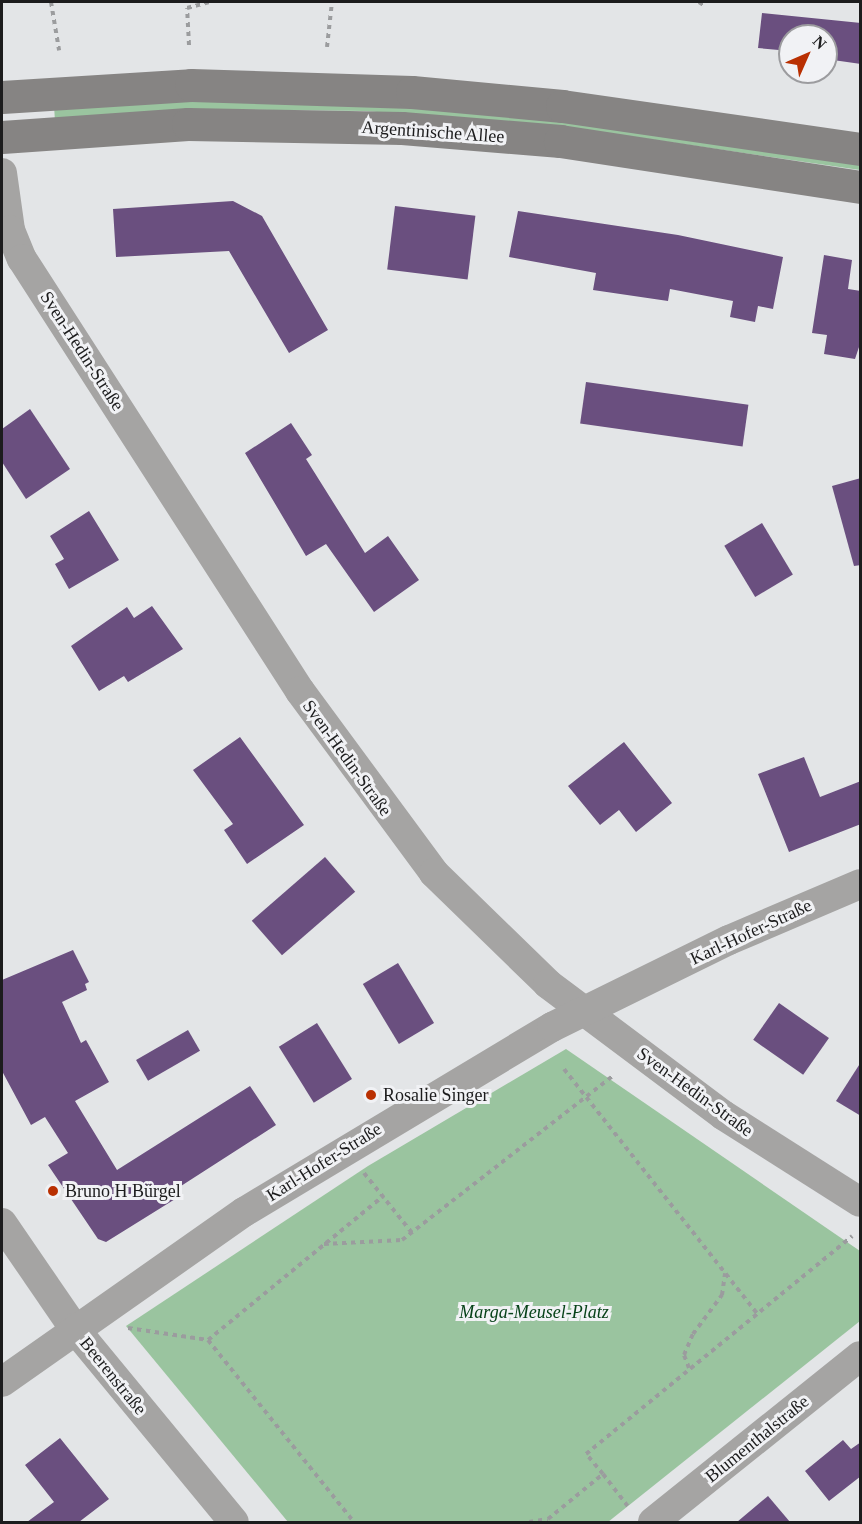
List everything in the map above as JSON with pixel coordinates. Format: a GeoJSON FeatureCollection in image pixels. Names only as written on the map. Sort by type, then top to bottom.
{"type":"FeatureCollection","features":[{"type":"Feature","properties":{"kind":"main road","name":"Argentinische Allee"},"geometry":{"type":"LineString","coordinates":[[2,97],[190,85],[412,92],[562,106],[861,149]]}},
{"type":"Feature","properties":{"kind":"main road","name":"Argentinische Allee"},"geometry":{"type":"LineString","coordinates":[[2,137],[188,124],[402,128],[560,141],[861,187]]}},
{"type":"Feature","properties":{"kind":"street","name":"Sven-Hedin-Straße"},"geometry":{"type":"LineString","coordinates":[[2,172],[10,230],[22,259],[356,773],[441,881],[492,933],[584,1011],[723,1115],[861,1202]]}},
{"type":"Feature","properties":{"kind":"street","name":"Karl-Hofer-Straße"},"geometry":{"type":"LineString","coordinates":[[2,1382],[74,1328],[345,1148],[584,1011],[729,940],[861,884]]}},
{"type":"Feature","properties":{"kind":"street","name":"Beerenstraße"},"geometry":{"type":"LineString","coordinates":[[2,1223],[74,1328],[234,1522]]}},
{"type":"Feature","properties":{"kind":"street","name":"Blumenthalstraße"},"geometry":{"type":"LineString","coordinates":[[642,1517],[861,1356]]}},
{"type":"Feature","properties":{"kind":"path"},"geometry":{"type":"LineString","coordinates":[[51,2],[59,50]]}},
{"type":"Feature","properties":{"kind":"path"},"geometry":{"type":"LineString","coordinates":[[189,45],[187,8],[210,2]]}},
{"type":"Feature","properties":{"kind":"path"},"geometry":{"type":"LineString","coordinates":[[327,47],[332,2]]}},
{"type":"Feature","properties":{"kind":"path"},"geometry":{"type":"LineString","coordinates":[[699,2],[705,6]]}},
{"type":"Feature","properties":{"kind":"path"},"geometry":{"type":"LineString","coordinates":[[564,1069],[757,1313]]}},
{"type":"Feature","properties":{"kind":"path"},"geometry":{"type":"LineString","coordinates":[[324,1244],[397,1242],[412,1233],[614,1075]]}},
{"type":"Feature","properties":{"kind":"path"},"geometry":{"type":"LineString","coordinates":[[357,1164],[412,1233]]}},
{"type":"Feature","properties":{"kind":"path"},"geometry":{"type":"LineString","coordinates":[[208,1340],[383,1196]]}},
{"type":"Feature","properties":{"kind":"path"},"geometry":{"type":"LineString","coordinates":[[642,1517],[586,1454],[852,1236]]}},
{"type":"Feature","properties":{"kind":"path"},"geometry":{"type":"LineString","coordinates":[[689,1368],[684,1355],[693,1334],[722,1295],[725,1272]]}},
{"type":"Feature","properties":{"kind":"path"},"geometry":{"type":"LineString","coordinates":[[116,1326],[208,1340],[354,1522]]}},
{"type":"Feature","properties":{"kind":"path"},"geometry":{"type":"LineString","coordinates":[[529,1522],[548,1519],[603,1474]]}},
{"type":"Feature","properties":{"kind":"green space"},"geometry":{"type":"Polygon","coordinates":[[[190,100],[423,108],[561,120],[860,165],[860,170],[560,126],[364,111],[191,109],[55,122],[54,105],[190,100]]]}},
{"type":"Feature","properties":{"kind":"green space","name":"Marga-Meusel-Platz"},"geometry":{"type":"Polygon","coordinates":[[[566,1049],[860,1251],[860,1321],[608,1522],[288,1522],[126,1326],[368,1166],[566,1049]]]}},
{"type":"Feature","properties":{"kind":"building"},"geometry":{"type":"Polygon","coordinates":[[[762,13],[861,23],[861,64],[838,61],[838,24],[778,24],[778,50],[758,48],[762,13]]]}},
{"type":"Feature","properties":{"kind":"building"},"geometry":{"type":"Polygon","coordinates":[[[233,201],[262,216],[328,330],[289,353],[229,251],[116,257],[113,209],[233,201]]]}},
{"type":"Feature","properties":{"kind":"building"},"geometry":{"type":"Polygon","coordinates":[[[395,206],[475,216],[468,279],[387,270],[395,206]]]}},
{"type":"Feature","properties":{"kind":"building"},"geometry":{"type":"Polygon","coordinates":[[[518,211],[678,235],[783,257],[773,309],[758,306],[755,322],[730,317],[733,301],[670,289],[668,301],[593,290],[596,273],[509,257],[518,211]]]}},
{"type":"Feature","properties":{"kind":"building"},"geometry":{"type":"Polygon","coordinates":[[[824,255],[852,260],[848,289],[861,291],[861,341],[855,359],[824,354],[827,335],[812,333],[824,255]]]}},
{"type":"Feature","properties":{"kind":"building"},"geometry":{"type":"Polygon","coordinates":[[[586,382],[748,405],[743,446],[580,424],[586,382]]]}},
{"type":"Feature","properties":{"kind":"building"},"geometry":{"type":"Polygon","coordinates":[[[30,409],[70,469],[26,499],[2,462],[2,429],[30,409]]]}},
{"type":"Feature","properties":{"kind":"building"},"geometry":{"type":"Polygon","coordinates":[[[291,423],[312,455],[306,459],[365,553],[388,536],[419,580],[374,612],[326,544],[306,556],[245,453],[291,423]]]}},
{"type":"Feature","properties":{"kind":"building"},"geometry":{"type":"Polygon","coordinates":[[[861,478],[861,565],[854,566],[832,486],[861,478]]]}},
{"type":"Feature","properties":{"kind":"building"},"geometry":{"type":"Polygon","coordinates":[[[89,511],[119,560],[69,589],[55,564],[64,559],[50,536],[89,511]]]}},
{"type":"Feature","properties":{"kind":"building"},"geometry":{"type":"Polygon","coordinates":[[[762,523],[793,574],[755,597],[724,546],[762,523]]]}},
{"type":"Feature","properties":{"kind":"building"},"geometry":{"type":"Polygon","coordinates":[[[152,606],[183,649],[128,682],[124,676],[99,691],[71,646],[127,607],[134,618],[152,606]]]}},
{"type":"Feature","properties":{"kind":"building"},"geometry":{"type":"Polygon","coordinates":[[[240,737],[304,825],[247,864],[224,830],[233,824],[193,770],[240,737]]]}},
{"type":"Feature","properties":{"kind":"building"},"geometry":{"type":"Polygon","coordinates":[[[624,742],[672,803],[636,832],[619,810],[600,825],[568,786],[624,742]]]}},
{"type":"Feature","properties":{"kind":"building"},"geometry":{"type":"Polygon","coordinates":[[[804,757],[820,797],[861,781],[861,824],[789,852],[758,774],[804,757]]]}},
{"type":"Feature","properties":{"kind":"building"},"geometry":{"type":"Polygon","coordinates":[[[325,857],[355,892],[282,955],[252,921],[325,857]]]}},
{"type":"Feature","properties":{"kind":"building"},"geometry":{"type":"Polygon","coordinates":[[[73,950],[89,982],[85,984],[87,990],[62,1002],[81,1043],[86,1040],[109,1082],[75,1101],[117,1170],[250,1086],[276,1125],[181,1186],[180,1196],[106,1242],[98,1239],[48,1165],[68,1153],[45,1117],[31,1125],[2,1071],[2,980],[73,950]]]}},
{"type":"Feature","properties":{"kind":"building"},"geometry":{"type":"Polygon","coordinates":[[[398,963],[434,1023],[399,1044],[363,984],[398,963]]]}},
{"type":"Feature","properties":{"kind":"building"},"geometry":{"type":"Polygon","coordinates":[[[779,1003],[829,1038],[803,1075],[753,1040],[779,1003]]]}},
{"type":"Feature","properties":{"kind":"building"},"geometry":{"type":"Polygon","coordinates":[[[317,1023],[352,1079],[314,1103],[279,1047],[317,1023]]]}},
{"type":"Feature","properties":{"kind":"building"},"geometry":{"type":"Polygon","coordinates":[[[188,1030],[200,1051],[148,1081],[136,1060],[188,1030]]]}},
{"type":"Feature","properties":{"kind":"building"},"geometry":{"type":"Polygon","coordinates":[[[861,1062],[861,1116],[836,1101],[861,1062]]]}},
{"type":"Feature","properties":{"kind":"building"},"geometry":{"type":"Polygon","coordinates":[[[60,1438],[109,1499],[79,1522],[27,1522],[54,1502],[25,1465],[60,1438]]]}},
{"type":"Feature","properties":{"kind":"building"},"geometry":{"type":"Polygon","coordinates":[[[843,1440],[851,1449],[861,1442],[861,1476],[829,1501],[805,1471],[843,1440]]]}},
{"type":"Feature","properties":{"kind":"building"},"geometry":{"type":"Polygon","coordinates":[[[768,1496],[790,1522],[737,1522],[768,1496]]]}},
{"type":"Feature","properties":{"kind":"place","name":"Rosalie Singer"},"geometry":{"type":"Point","coordinates":[371,1095]}},
{"type":"Feature","properties":{"kind":"place","name":"Bruno H Bürgel"},"geometry":{"type":"Point","coordinates":[53,1191]}}]}
